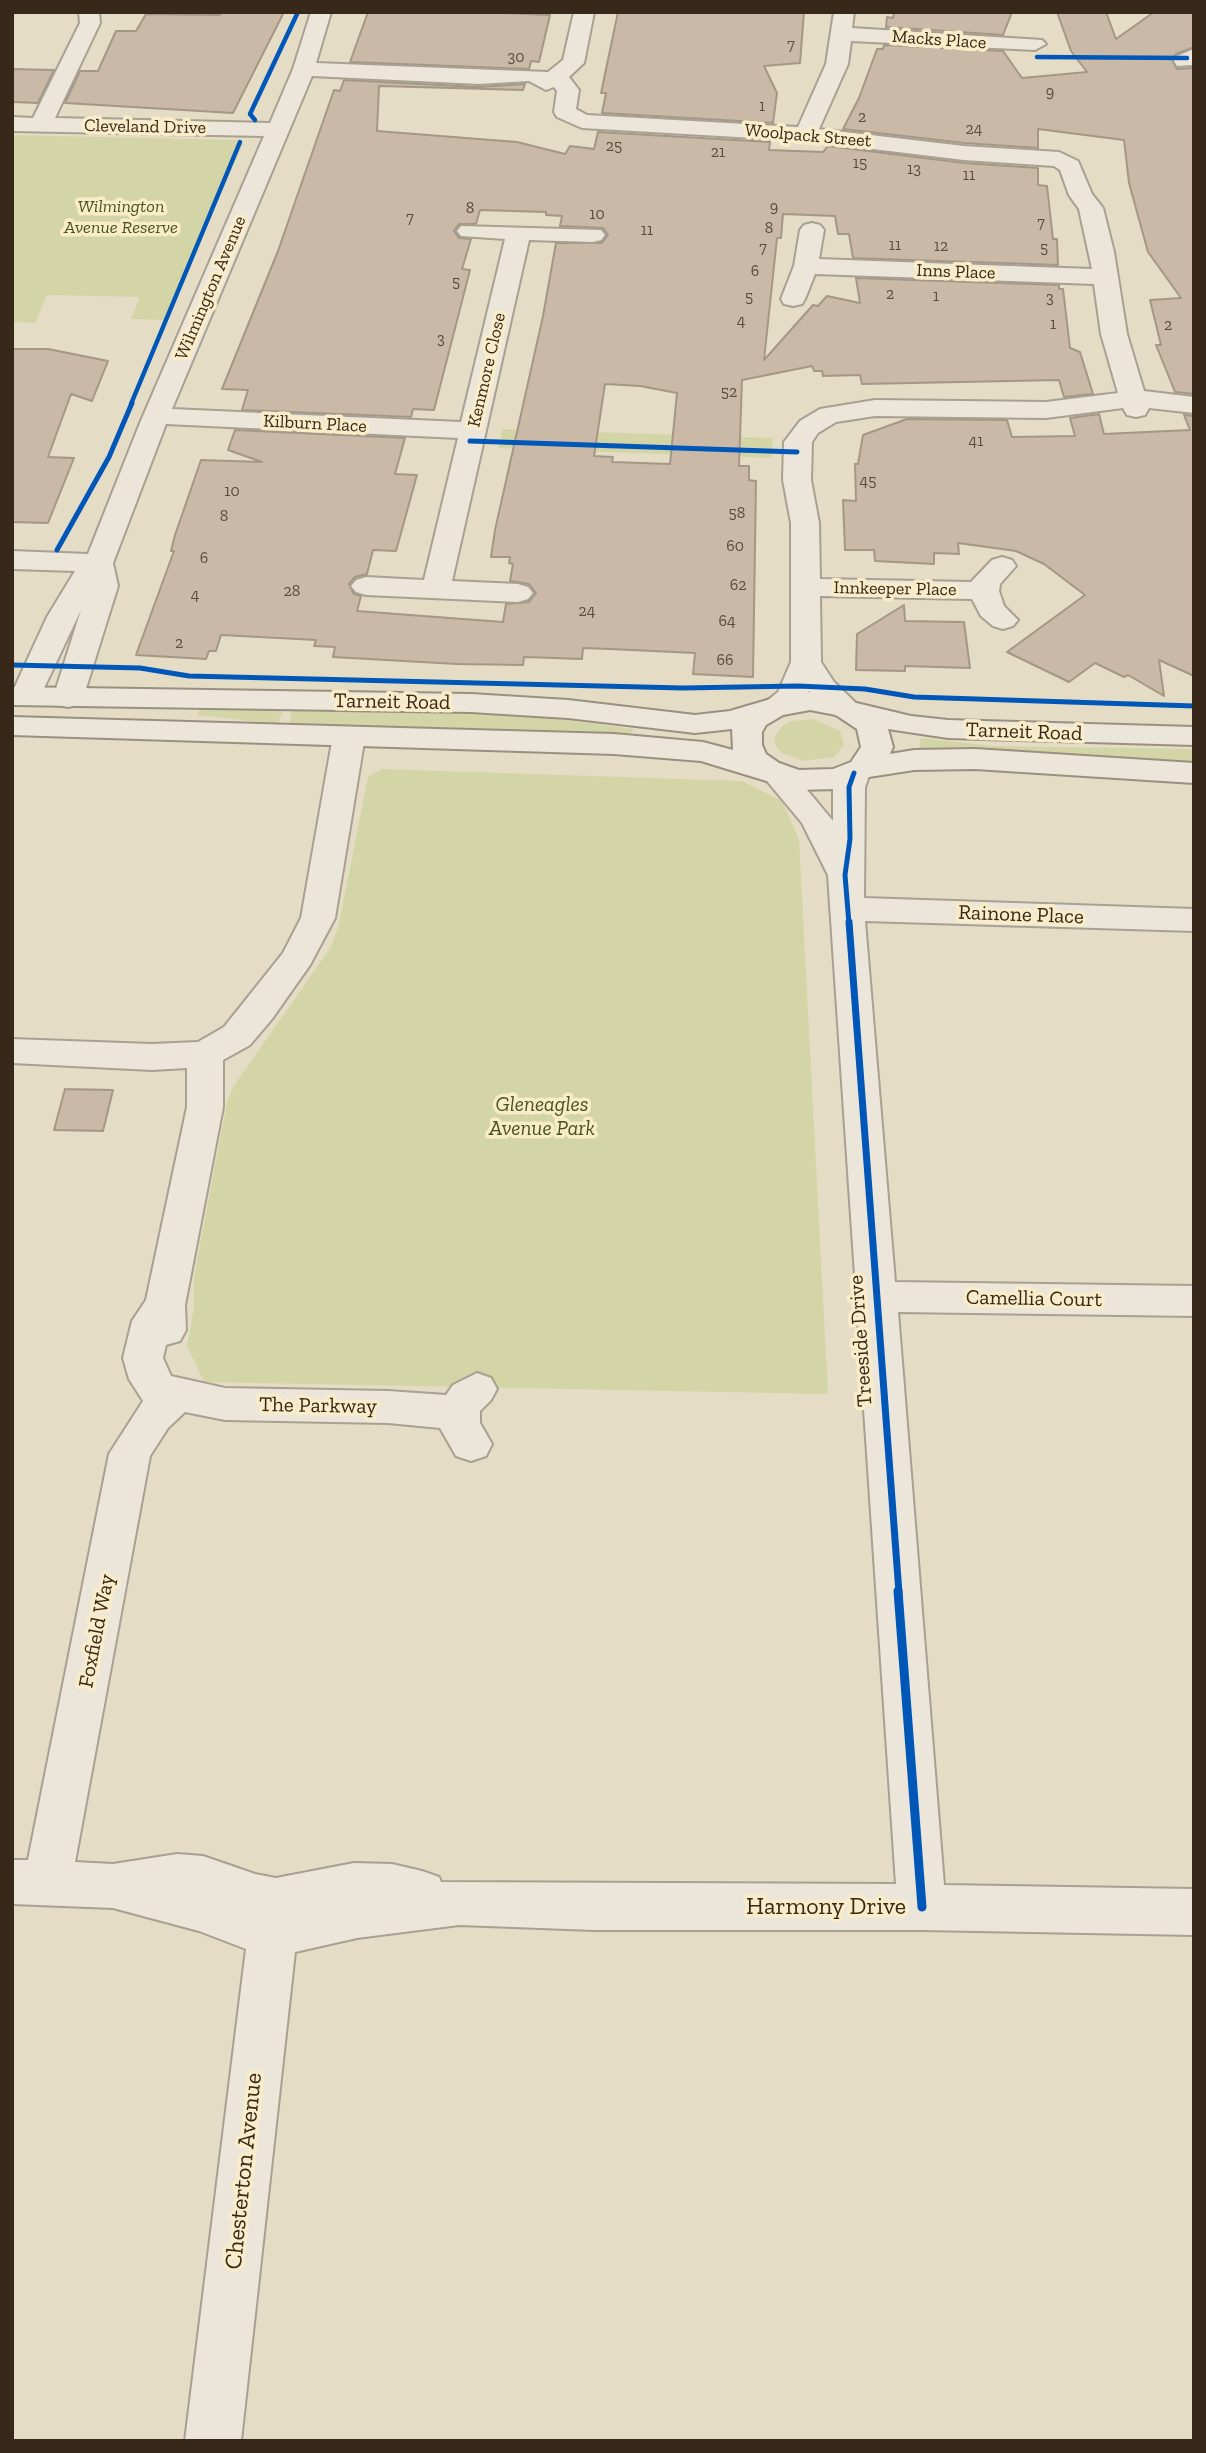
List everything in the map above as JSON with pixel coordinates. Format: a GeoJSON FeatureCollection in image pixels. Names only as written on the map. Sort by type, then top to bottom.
{"type":"FeatureCollection","features":[{"type":"Feature","properties":{"kind":"street"},"geometry":{"type":"LineString","coordinates":[[41,125],[90,23],[89,12]]}},
{"type":"Feature","properties":{"kind":"street","name":"Wilmington Avenue"},"geometry":{"type":"LineString","coordinates":[[19,696],[62,617],[88,574],[99,563],[157,416],[304,69],[321,12]]}},
{"type":"Feature","properties":{"kind":"street"},"geometry":{"type":"LineString","coordinates":[[304,69],[551,81],[573,64],[584,12]]}},
{"type":"Feature","properties":{"kind":"street"},"geometry":{"type":"LineString","coordinates":[[806,134],[836,64],[844,23]]}},
{"type":"Feature","properties":{"kind":"street","name":"Macks Place"},"geometry":{"type":"LineString","coordinates":[[844,23],[1033,35],[1040,71]]}},
{"type":"Feature","properties":{"kind":"street","name":"Woolpack Street"},"geometry":{"type":"LineString","coordinates":[[551,81],[555,90],[551,116],[559,124],[579,128],[677,128],[806,134],[1059,159],[1070,166],[1081,195],[1091,208],[1106,277],[1114,334],[1135,403]]}},
{"type":"Feature","properties":{"kind":"street","name":"Cleveland Drive"},"geometry":{"type":"LineString","coordinates":[[12,124],[278,130]]}},
{"type":"Feature","properties":{"kind":"street"},"geometry":{"type":"LineString","coordinates":[[793,299],[806,266],[812,230]]}},
{"type":"Feature","properties":{"kind":"street"},"geometry":{"type":"LineString","coordinates":[[469,231],[593,235]]}},
{"type":"Feature","properties":{"kind":"street","name":"Kenmore Close"},"geometry":{"type":"LineString","coordinates":[[436,589],[519,233]]}},
{"type":"Feature","properties":{"kind":"street","name":"Inns Place"},"geometry":{"type":"LineString","coordinates":[[806,266],[1106,277]]}},
{"type":"Feature","properties":{"kind":"street"},"geometry":{"type":"LineString","coordinates":[[1135,403],[1194,411]]}},
{"type":"Feature","properties":{"kind":"street"},"geometry":{"type":"LineString","coordinates":[[806,662],[822,688],[869,723],[876,735],[877,747],[872,759],[858,771],[817,781],[773,772],[753,759],[746,745],[746,732],[754,719],[791,697],[806,662],[805,523],[812,484],[812,451],[819,435],[836,422],[851,418],[934,411],[1046,410],[1093,413],[1135,403],[1194,405]]}},
{"type":"Feature","properties":{"kind":"street","name":"Kilburn Place"},"geometry":{"type":"LineString","coordinates":[[157,416],[472,431]]}},
{"type":"Feature","properties":{"kind":"street"},"geometry":{"type":"LineString","coordinates":[[12,560],[99,563]]}},
{"type":"Feature","properties":{"kind":"street","name":"Wilmington Avenue"},"geometry":{"type":"LineString","coordinates":[[62,706],[103,586],[99,563]]}},
{"type":"Feature","properties":{"kind":"street","name":"Innkeeper Place"},"geometry":{"type":"LineString","coordinates":[[1002,566],[986,582],[984,591],[991,610],[1003,620]]}},
{"type":"Feature","properties":{"kind":"street"},"geometry":{"type":"LineString","coordinates":[[366,586],[518,593]]}},
{"type":"Feature","properties":{"kind":"street","name":"Innkeeper Place"},"geometry":{"type":"LineString","coordinates":[[805,587],[984,591]]}},
{"type":"Feature","properties":{"kind":"street"},"geometry":{"type":"LineString","coordinates":[[62,617],[93,617]]}},
{"type":"Feature","properties":{"kind":"street"},"geometry":{"type":"LineString","coordinates":[[19,696],[42,709],[62,706],[237,733]]}},
{"type":"Feature","properties":{"kind":"street"},"geometry":{"type":"LineString","coordinates":[[771,708],[810,701],[851,711]]}},
{"type":"Feature","properties":{"kind":"street","name":"Tarneit Road"},"geometry":{"type":"LineString","coordinates":[[62,706],[471,703],[568,709],[695,724],[733,720],[771,708]]}},
{"type":"Feature","properties":{"kind":"street"},"geometry":{"type":"LineString","coordinates":[[15,727],[62,706]]}},
{"type":"Feature","properties":{"kind":"street","name":"Tarneit Road"},"geometry":{"type":"LineString","coordinates":[[851,711],[911,725],[948,729],[1194,736]]}},
{"type":"Feature","properties":{"kind":"street","name":"Tarneit Road"},"geometry":{"type":"LineString","coordinates":[[15,727],[614,744],[702,752],[773,772]]}},
{"type":"Feature","properties":{"kind":"street"},"geometry":{"type":"LineString","coordinates":[[12,1051],[152,1057],[205,1054],[237,1036],[260,1010],[298,957],[318,918],[349,736]]}},
{"type":"Feature","properties":{"kind":"street","name":"Tarneit Road"},"geometry":{"type":"LineString","coordinates":[[858,771],[914,760],[975,759],[1194,773]]}},
{"type":"Feature","properties":{"kind":"street","name":"Treeside Drive"},"geometry":{"type":"LineString","coordinates":[[858,771],[849,787],[850,839],[846,892],[922,1907]]}},
{"type":"Feature","properties":{"kind":"street","name":"Treeside Drive"},"geometry":{"type":"LineString","coordinates":[[773,772],[816,820],[846,892]]}},
{"type":"Feature","properties":{"kind":"street","name":"Rainone Place"},"geometry":{"type":"LineString","coordinates":[[846,892],[1194,920]]}},
{"type":"Feature","properties":{"kind":"street","name":"The Parkway"},"geometry":{"type":"LineString","coordinates":[[205,1054],[205,1107],[165,1305],[152,1321],[143,1358],[149,1379],[158,1390],[225,1404],[388,1407],[469,1416]]}},
{"type":"Feature","properties":{"kind":"street","name":"Camellia Court"},"geometry":{"type":"LineString","coordinates":[[875,1297],[1194,1301]]}},
{"type":"Feature","properties":{"kind":"street","name":"Foxfield Way"},"geometry":{"type":"LineString","coordinates":[[29,1883],[61,1822],[130,1454],[153,1416],[178,1394]]}},
{"type":"Feature","properties":{"kind":"street"},"geometry":{"type":"LineString","coordinates":[[29,1883],[113,1886],[207,1910],[273,1918]]}},
{"type":"Feature","properties":{"kind":"street","name":"Harmony Drive"},"geometry":{"type":"LineString","coordinates":[[273,1918],[357,1915],[458,1902],[594,1908],[922,1907],[1194,1912]]}},
{"type":"Feature","properties":{"kind":"street","name":"Chesterton Avenue"},"geometry":{"type":"LineString","coordinates":[[213,2441],[273,1918]]}},
{"type":"Feature","properties":{"kind":"green space","name":"Wilmington Avenue Reserve"},"geometry":{"type":"Polygon","coordinates":[[[12,135],[235,140],[243,144],[164,320],[131,319],[140,297],[47,295],[35,323],[12,322],[12,135]]]}},
{"type":"Feature","properties":{"kind":"green space"},"geometry":{"type":"Polygon","coordinates":[[[503,429],[773,438],[772,458],[498,448],[503,429]]]}},
{"type":"Feature","properties":{"kind":"green space"},"geometry":{"type":"Polygon","coordinates":[[[201,708],[283,710],[278,724],[197,715],[201,708]]]}},
{"type":"Feature","properties":{"kind":"green space"},"geometry":{"type":"Polygon","coordinates":[[[292,709],[486,713],[544,717],[634,729],[629,735],[289,725],[292,709]]]}},
{"type":"Feature","properties":{"kind":"green space"},"geometry":{"type":"Polygon","coordinates":[[[814,719],[840,731],[844,745],[834,757],[803,761],[782,753],[774,739],[782,726],[791,721],[814,719]]]}},
{"type":"Feature","properties":{"kind":"green space"},"geometry":{"type":"Polygon","coordinates":[[[921,738],[992,746],[1194,749],[1194,763],[919,748],[921,738]]]}},
{"type":"Feature","properties":{"kind":"green space","name":"Gleneagles Avenue Park"},"geometry":{"type":"Polygon","coordinates":[[[382,769],[742,781],[782,801],[799,839],[828,1394],[204,1382],[187,1346],[194,1307],[194,1277],[227,1102],[233,1087],[331,947],[339,924],[368,777],[382,769]]]}},
{"type":"Feature","properties":{"kind":"building"},"geometry":{"type":"Polygon","coordinates":[[[220,12],[284,12],[233,113],[65,103],[80,71],[98,71],[116,31],[136,31],[146,14],[220,15],[220,12]]]}},
{"type":"Feature","properties":{"kind":"building"},"geometry":{"type":"Polygon","coordinates":[[[368,12],[550,15],[539,62],[531,61],[529,69],[350,62],[368,12]]]}},
{"type":"Feature","properties":{"kind":"building"},"geometry":{"type":"Polygon","coordinates":[[[618,12],[804,12],[800,63],[764,66],[777,93],[773,123],[602,113],[606,93],[601,93],[618,12]]]}},
{"type":"Feature","properties":{"kind":"building"},"geometry":{"type":"Polygon","coordinates":[[[894,12],[1012,12],[1003,35],[886,27],[887,17],[893,18],[894,12]]]}},
{"type":"Feature","properties":{"kind":"building"},"geometry":{"type":"Polygon","coordinates":[[[1057,12],[1106,12],[1116,39],[1154,12],[1194,12],[1194,47],[1176,54],[1172,60],[1177,69],[1194,68],[1194,394],[1175,392],[1156,345],[1161,345],[1150,300],[1181,298],[1148,252],[1129,183],[1124,140],[1038,129],[1038,148],[964,143],[843,129],[859,98],[877,49],[883,49],[884,45],[1003,51],[1022,78],[1087,72],[1071,51],[1057,12]]]}},
{"type":"Feature","properties":{"kind":"building"},"geometry":{"type":"Polygon","coordinates":[[[12,69],[54,70],[38,103],[12,102],[12,69]]]}},
{"type":"Feature","properties":{"kind":"building"},"geometry":{"type":"Polygon","coordinates":[[[344,80],[479,87],[525,84],[523,90],[379,86],[377,131],[517,142],[565,154],[570,146],[594,149],[598,132],[770,142],[769,150],[823,152],[828,146],[964,163],[1038,168],[1038,185],[1047,186],[1053,239],[1057,239],[1058,265],[853,258],[849,234],[838,234],[835,216],[783,214],[781,238],[777,238],[764,360],[813,305],[818,306],[827,296],[860,303],[856,278],[1059,285],[1059,289],[1063,289],[1070,348],[1080,352],[1093,394],[1064,397],[1059,380],[862,384],[860,375],[823,376],[822,371],[814,371],[812,366],[742,380],[739,466],[749,466],[749,480],[756,481],[753,677],[693,674],[695,653],[583,648],[582,659],[524,657],[523,665],[457,664],[333,657],[335,647],[314,646],[316,640],[221,635],[216,651],[209,651],[206,659],[136,655],[174,551],[171,551],[175,535],[201,460],[262,462],[228,450],[235,430],[405,438],[395,474],[417,475],[396,551],[373,550],[367,574],[355,577],[349,584],[354,594],[361,596],[357,611],[503,622],[506,604],[529,602],[536,593],[529,584],[510,581],[513,564],[509,563],[510,557],[491,557],[495,530],[543,316],[556,243],[602,243],[608,235],[603,228],[560,226],[562,216],[546,215],[546,212],[480,210],[476,224],[459,224],[454,231],[459,238],[471,239],[462,269],[470,270],[434,410],[413,409],[411,417],[242,410],[248,390],[222,389],[278,251],[334,90],[340,91],[344,80]],[[605,384],[594,456],[613,457],[612,462],[670,464],[677,393],[640,386],[605,384]]]}},
{"type":"Feature","properties":{"kind":"building"},"geometry":{"type":"Polygon","coordinates":[[[12,349],[48,349],[108,361],[92,401],[71,394],[48,457],[74,458],[48,523],[12,522],[12,349]]]}},
{"type":"Feature","properties":{"kind":"building"},"geometry":{"type":"Polygon","coordinates":[[[1099,414],[1104,434],[1190,430],[1184,415],[1194,416],[1194,676],[1159,660],[1164,696],[1128,675],[1124,677],[1095,663],[1069,682],[1007,652],[1085,595],[1044,564],[1016,551],[958,543],[959,554],[934,553],[934,564],[875,561],[874,550],[845,550],[843,500],[856,501],[855,464],[858,464],[863,435],[907,419],[1007,420],[1012,437],[1075,436],[1070,418],[1099,414]]]}},
{"type":"Feature","properties":{"kind":"building"},"geometry":{"type":"Polygon","coordinates":[[[904,605],[905,621],[964,622],[970,668],[905,666],[905,671],[856,670],[857,634],[904,605]]]}},
{"type":"Feature","properties":{"kind":"building"},"geometry":{"type":"Polygon","coordinates":[[[65,1089],[113,1090],[103,1131],[54,1130],[65,1089]]]}},
{"type":"Feature","properties":{"kind":"cycle path"},"geometry":{"type":"LineString","coordinates":[[255,120],[250,114],[298,12]]}},
{"type":"Feature","properties":{"kind":"cycle path"},"geometry":{"type":"LineString","coordinates":[[1037,57],[1187,58]]}},
{"type":"Feature","properties":{"kind":"cycle path"},"geometry":{"type":"LineString","coordinates":[[57,550],[109,457],[240,142]]}},
{"type":"Feature","properties":{"kind":"cycle path"},"geometry":{"type":"LineString","coordinates":[[470,441],[504,440],[797,452]]}},
{"type":"Feature","properties":{"kind":"cycle path"},"geometry":{"type":"LineString","coordinates":[[12,665],[140,668],[189,676],[683,688],[798,686],[865,689],[914,697],[1194,706]]}},
{"type":"Feature","properties":{"kind":"cycle path"},"geometry":{"type":"LineString","coordinates":[[854,773],[849,787],[850,839],[845,875],[922,1907]]}}]}
